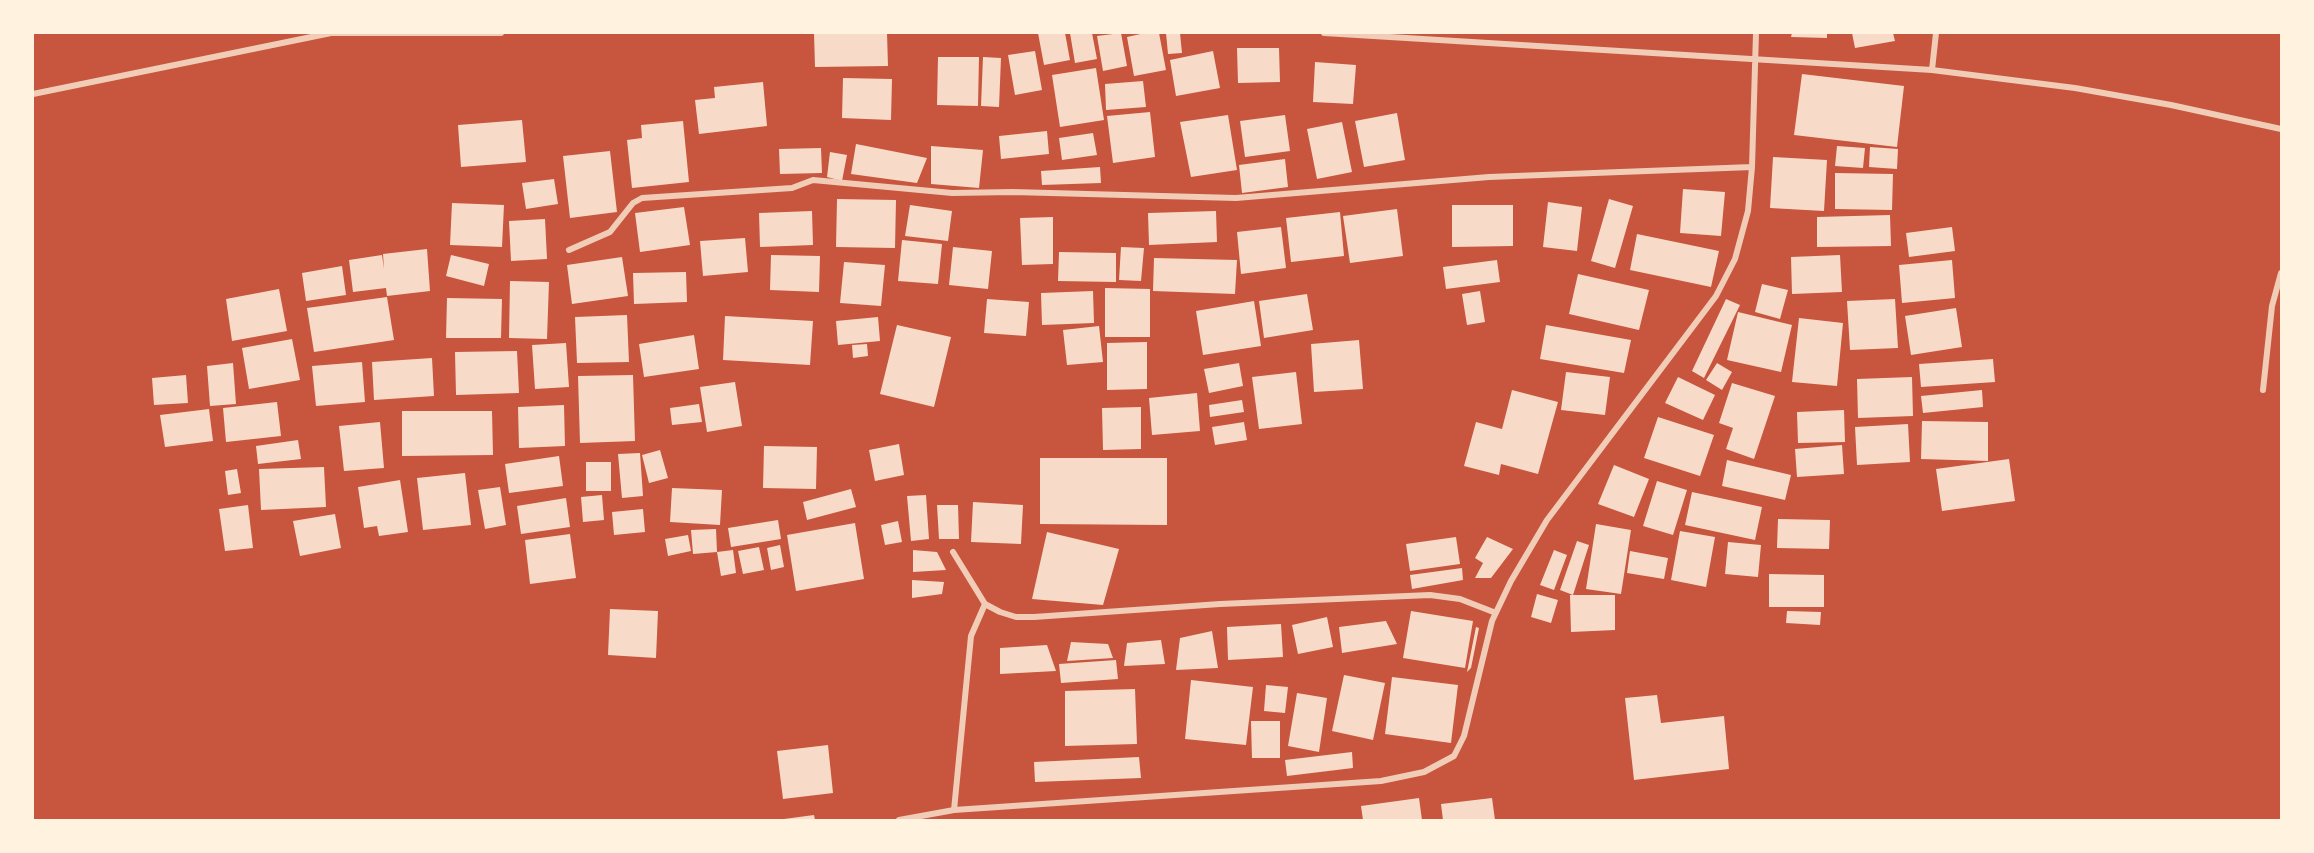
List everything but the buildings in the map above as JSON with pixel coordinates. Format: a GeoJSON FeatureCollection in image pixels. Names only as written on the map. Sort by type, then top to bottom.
{"type":"FeatureCollection","features":[{"type":"Feature","properties":{"kind":"street"},"geometry":{"type":"LineString","coordinates":[[33,94],[331,33],[501,33]]}},
{"type":"Feature","properties":{"kind":"street"},"geometry":{"type":"LineString","coordinates":[[1324,33],[1932,70],[2085,90],[2171,105],[2281,129]]}},
{"type":"Feature","properties":{"kind":"street"},"geometry":{"type":"LineString","coordinates":[[899,820],[954,810],[1381,781],[1424,772],[1454,756],[1464,736],[1496,613],[1511,581],[1547,520],[1716,296],[1735,259],[1748,211],[1752,167],[1756,33]]}},
{"type":"Feature","properties":{"kind":"street"},"geometry":{"type":"LineString","coordinates":[[1932,70],[1936,33]]}},
{"type":"Feature","properties":{"kind":"street"},"geometry":{"type":"LineString","coordinates":[[569,250],[610,232],[633,203],[642,198],[792,188],[813,180],[952,193],[1013,192],[1236,198],[1489,177],[1752,167]]}},
{"type":"Feature","properties":{"kind":"street"},"geometry":{"type":"LineString","coordinates":[[2263,390],[2272,306],[2281,273]]}},
{"type":"Feature","properties":{"kind":"street"},"geometry":{"type":"LineString","coordinates":[[953,552],[985,604],[1016,617],[1220,604],[1430,596],[1460,599],[1496,613]]}},
{"type":"Feature","properties":{"kind":"street"},"geometry":{"type":"LineString","coordinates":[[954,810],[971,636],[985,604]]}}]}
